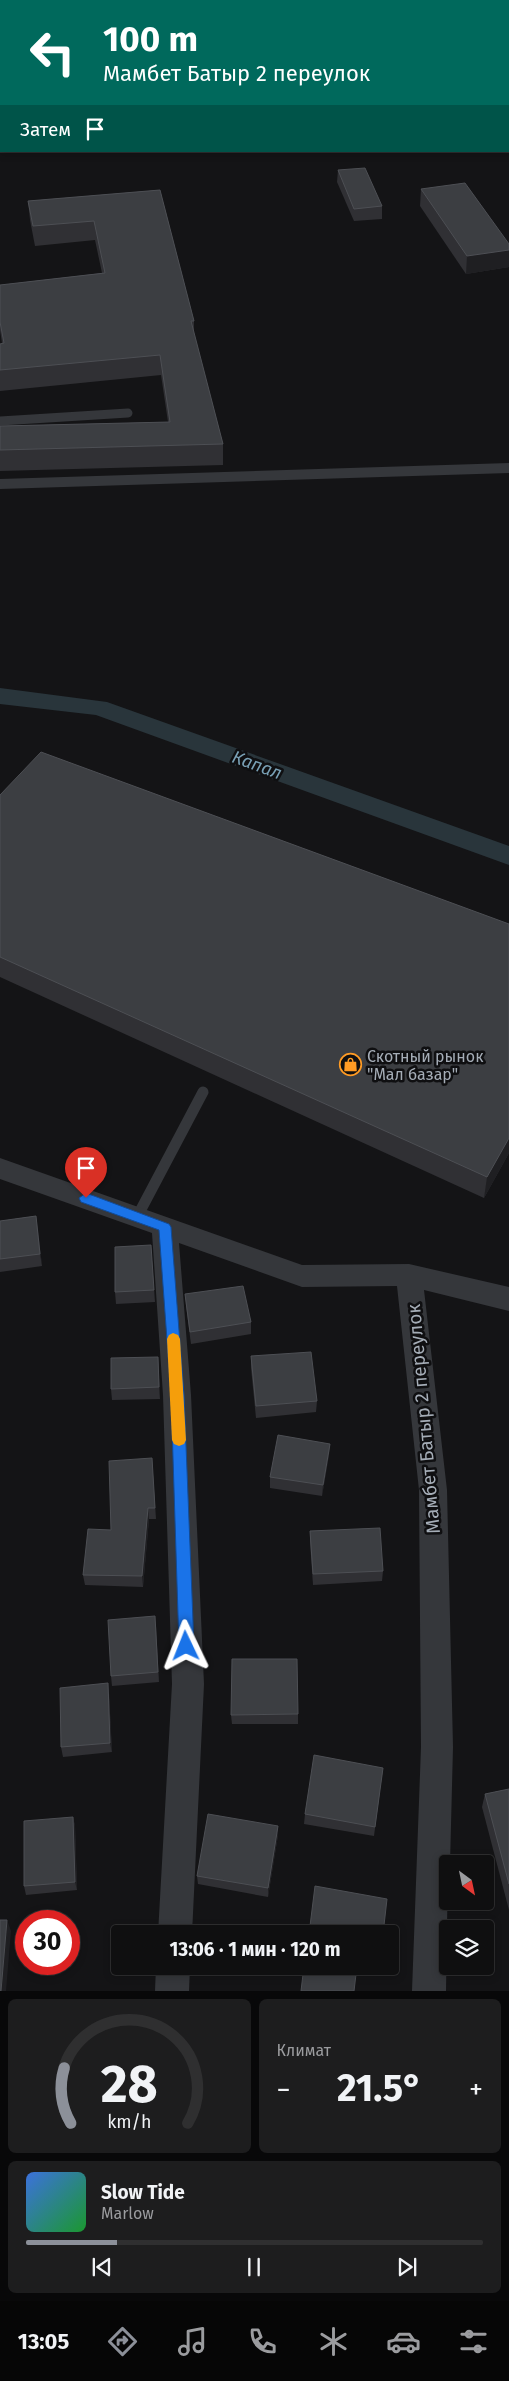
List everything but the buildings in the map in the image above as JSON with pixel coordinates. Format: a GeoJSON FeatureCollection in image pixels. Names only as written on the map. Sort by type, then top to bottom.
{"type":"FeatureCollection","features":[{"type":"Feature","properties":{"kind":"street"},"geometry":{"type":"LineString","coordinates":[[0,484],[509,468]]}},
{"type":"Feature","properties":{"kind":"street"},"geometry":{"type":"LineString","coordinates":[[0,1168],[302,1276],[409,1275],[509,1299]]}},
{"type":"Feature","properties":{"kind":"street"},"geometry":{"type":"LineString","coordinates":[[165,1227],[178,1395],[188,1684],[175,1925]]}},
{"type":"Feature","properties":{"kind":"street","name":"Мамбет Батыр 2 переулок"},"geometry":{"type":"LineString","coordinates":[[409,1275],[433,1490],[438,1747],[429,1991]]}},
{"type":"Feature","properties":{"kind":"street"},"geometry":{"type":"LineString","coordinates":[[172,1991],[173,1975]]}},
{"type":"Feature","properties":{"kind":"lane"},"geometry":{"type":"LineString","coordinates":[[0,421],[128,413]]}},
{"type":"Feature","properties":{"kind":"lane"},"geometry":{"type":"LineString","coordinates":[[137,1217],[203,1092]]}},
{"type":"Feature","properties":{"kind":"waterway","name":"Капал"},"geometry":{"type":"LineString","coordinates":[[0,696],[99,708],[509,856]]}},
{"type":"Feature","properties":{"kind":"slow traffic"},"geometry":{"type":"LineString","coordinates":[[173,1339],[178,1395],[179,1440]]}},
{"type":"Feature","properties":{"kind":"place","name":"Скотный рынок \"Мал базар\""},"geometry":{"type":"Point","coordinates":[351,1065]}},
{"type":"Feature","properties":{"kind":"route"},"geometry":{"type":"LineString","coordinates":[[86,1198],[165,1227],[178,1395],[186,1646]]}}]}
